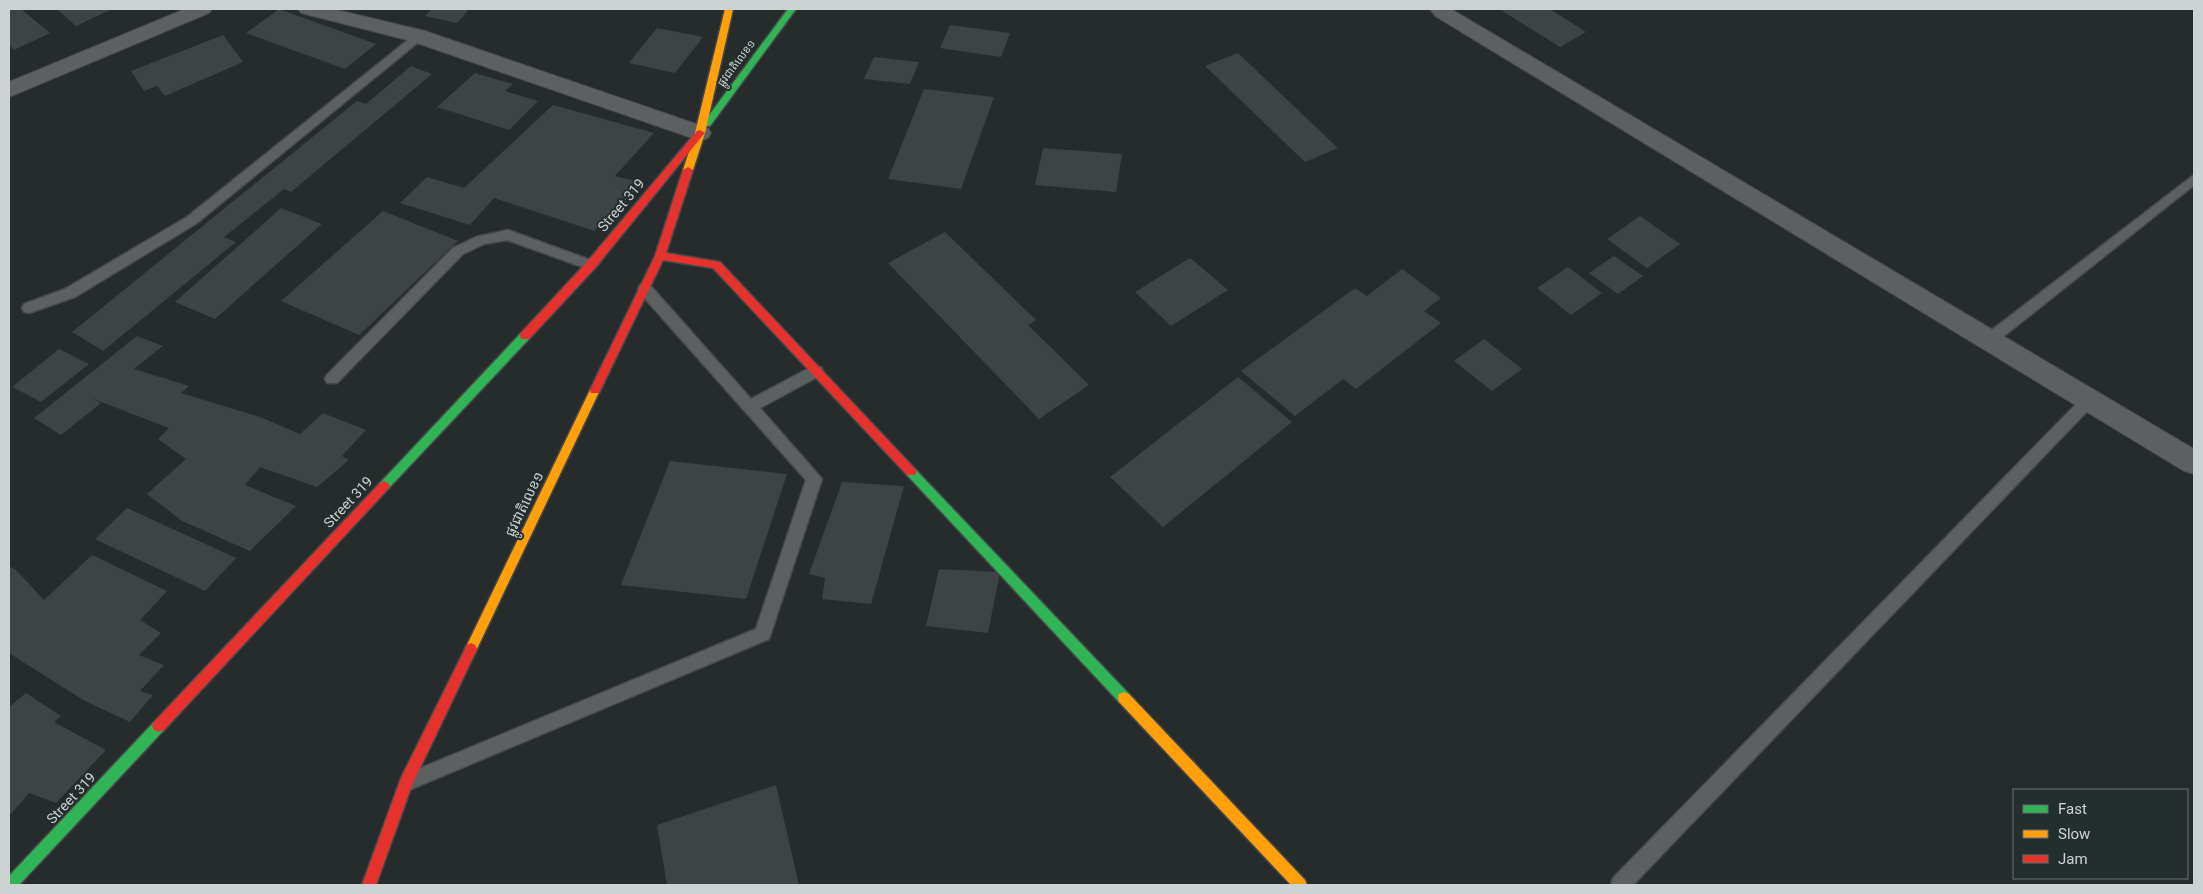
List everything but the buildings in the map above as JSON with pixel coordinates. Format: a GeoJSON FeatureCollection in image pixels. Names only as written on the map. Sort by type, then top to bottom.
{"type":"FeatureCollection","features":[{"type":"Feature","properties":{"kind":"main road","name":"ផ្លូវជាតិលេខ១"},"geometry":{"type":"LineString","coordinates":[[370,885],[406,782],[660,256],[700,133],[729,9]]}},
{"type":"Feature","properties":{"kind":"main road","name":"ផ្លូវជាតិលេខ១"},"geometry":{"type":"LineString","coordinates":[[700,133],[792,9]]}},
{"type":"Feature","properties":{"kind":"main road","name":"Street 319"},"geometry":{"type":"LineString","coordinates":[[9,885],[591,265],[700,133]]}},
{"type":"Feature","properties":{"kind":"main road"},"geometry":{"type":"LineString","coordinates":[[660,256],[716,264],[1300,885]]}},
{"type":"Feature","properties":{"kind":"street"},"geometry":{"type":"LineString","coordinates":[[9,90],[202,9]]}},
{"type":"Feature","properties":{"kind":"street"},"geometry":{"type":"LineString","coordinates":[[308,9],[418,36],[700,133]]}},
{"type":"Feature","properties":{"kind":"street"},"geometry":{"type":"LineString","coordinates":[[1440,9],[1442,12],[2194,463]]}},
{"type":"Feature","properties":{"kind":"lane"},"geometry":{"type":"LineString","coordinates":[[29,308],[70,293],[192,220],[418,36]]}},
{"type":"Feature","properties":{"kind":"lane"},"geometry":{"type":"LineString","coordinates":[[1989,340],[2194,179]]}},
{"type":"Feature","properties":{"kind":"lane"},"geometry":{"type":"LineString","coordinates":[[332,379],[458,251],[481,240],[508,235],[591,265]]}},
{"type":"Feature","properties":{"kind":"lane"},"geometry":{"type":"LineString","coordinates":[[406,782],[763,634],[814,480],[645,289]]}},
{"type":"Feature","properties":{"kind":"lane"},"geometry":{"type":"LineString","coordinates":[[749,407],[816,372]]}},
{"type":"Feature","properties":{"kind":"lane"},"geometry":{"type":"LineString","coordinates":[[1620,885],[2089,400]]}},
{"type":"Feature","properties":{"kind":"traffic: fast"},"geometry":{"type":"LineString","coordinates":[[707,124],[792,9]]}},
{"type":"Feature","properties":{"kind":"traffic: fast"},"geometry":{"type":"LineString","coordinates":[[384,486],[525,336]]}},
{"type":"Feature","properties":{"kind":"traffic: fast"},"geometry":{"type":"LineString","coordinates":[[911,472],[1124,698]]}},
{"type":"Feature","properties":{"kind":"traffic: fast"},"geometry":{"type":"LineString","coordinates":[[10,885],[159,726]]}},
{"type":"Feature","properties":{"kind":"traffic: slow"},"geometry":{"type":"LineString","coordinates":[[688,170],[700,133],[729,9]]}},
{"type":"Feature","properties":{"kind":"traffic: slow"},"geometry":{"type":"LineString","coordinates":[[471,649],[595,390]]}},
{"type":"Feature","properties":{"kind":"traffic: slow"},"geometry":{"type":"LineString","coordinates":[[1124,698],[1300,885]]}},
{"type":"Feature","properties":{"kind":"traffic: jam"},"geometry":{"type":"LineString","coordinates":[[525,336],[591,265],[700,133]]}},
{"type":"Feature","properties":{"kind":"traffic: jam"},"geometry":{"type":"LineString","coordinates":[[595,390],[660,256],[688,170]]}},
{"type":"Feature","properties":{"kind":"traffic: jam"},"geometry":{"type":"LineString","coordinates":[[660,256],[716,265],[911,472]]}},
{"type":"Feature","properties":{"kind":"traffic: jam"},"geometry":{"type":"LineString","coordinates":[[159,726],[384,486]]}},
{"type":"Feature","properties":{"kind":"traffic: jam"},"geometry":{"type":"LineString","coordinates":[[369,885],[406,783],[471,649]]}}]}
